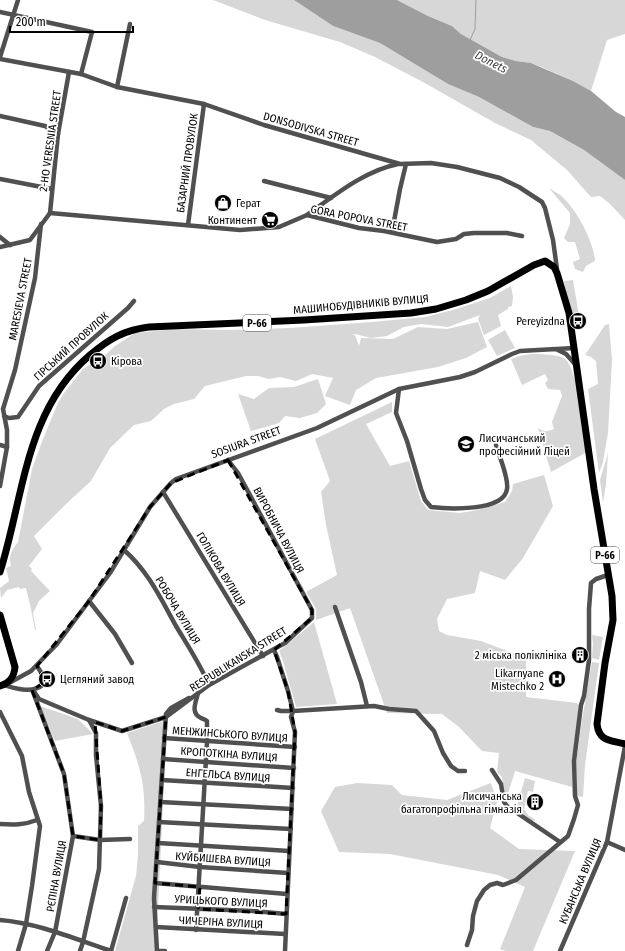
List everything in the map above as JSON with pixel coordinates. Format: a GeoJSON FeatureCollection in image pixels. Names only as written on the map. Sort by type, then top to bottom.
{"type":"FeatureCollection","features":[{"type":"Feature","properties":{"kind":"main road","name":"МАШИНОБУДІВНИКІВ ВУЛИЦЯ"},"geometry":{"type":"LineString","coordinates":[[0,572],[14,523],[30,450],[36,433],[53,399],[66,380],[84,360],[103,345],[122,333],[138,328],[149,327],[304,320],[411,313],[436,309],[466,300],[488,291],[540,262],[545,261],[550,263],[558,273]]}},
{"type":"Feature","properties":{"kind":"main road","name":"Р-66"},"geometry":{"type":"LineString","coordinates":[[558,273],[569,313],[594,489],[612,596],[613,620],[605,663],[597,724],[600,735],[605,739],[625,745]]}},
{"type":"Feature","properties":{"kind":"main road"},"geometry":{"type":"LineString","coordinates":[[0,614],[15,667],[14,674],[10,680],[2,685]]}},
{"type":"Feature","properties":{"kind":"street"},"geometry":{"type":"LineString","coordinates":[[0,58],[18,0]]}},
{"type":"Feature","properties":{"kind":"street"},"geometry":{"type":"LineString","coordinates":[[0,12],[92,32],[80,74]]}},
{"type":"Feature","properties":{"kind":"street"},"geometry":{"type":"LineString","coordinates":[[117,87],[130,24]]}},
{"type":"Feature","properties":{"kind":"street","name":"DONSODIVSKA STREET"},"geometry":{"type":"LineString","coordinates":[[0,58],[80,74],[117,87],[204,104],[264,125],[400,164],[431,163],[457,167],[506,181],[535,196],[546,208],[558,273]]}},
{"type":"Feature","properties":{"kind":"street","name":"2-HO VERESNIA STREET"},"geometry":{"type":"LineString","coordinates":[[50,213],[58,134],[69,72]]}},
{"type":"Feature","properties":{"kind":"street","name":"БАЗАРНИЙ ПРОВУЛОК"},"geometry":{"type":"LineString","coordinates":[[188,225],[204,104]]}},
{"type":"Feature","properties":{"kind":"street"},"geometry":{"type":"LineString","coordinates":[[0,116],[45,126],[58,134]]}},
{"type":"Feature","properties":{"kind":"street"},"geometry":{"type":"LineString","coordinates":[[307,215],[370,174],[387,167],[400,164]]}},
{"type":"Feature","properties":{"kind":"street"},"geometry":{"type":"LineString","coordinates":[[392,232],[406,164]]}},
{"type":"Feature","properties":{"kind":"street"},"geometry":{"type":"LineString","coordinates":[[0,179],[52,189]]}},
{"type":"Feature","properties":{"kind":"street"},"geometry":{"type":"LineString","coordinates":[[264,181],[331,198]]}},
{"type":"Feature","properties":{"kind":"street"},"geometry":{"type":"LineString","coordinates":[[0,247],[30,240],[50,213]]}},
{"type":"Feature","properties":{"kind":"street","name":"GORA POPOVA STREET"},"geometry":{"type":"LineString","coordinates":[[50,213],[240,230],[279,227],[307,215],[359,228],[392,232],[437,242],[456,239],[464,234],[474,233],[507,233],[522,236]]}},
{"type":"Feature","properties":{"kind":"street","name":"MARESIEVA STREET"},"geometry":{"type":"LineString","coordinates":[[0,486],[7,447],[7,430],[3,409],[15,370],[35,278],[41,224]]}},
{"type":"Feature","properties":{"kind":"street"},"geometry":{"type":"LineString","coordinates":[[0,237],[10,245]]}},
{"type":"Feature","properties":{"kind":"street","name":"ГІРСЬКИЙ ПРОВУЛОК"},"geometry":{"type":"LineString","coordinates":[[4,416],[9,418],[18,416],[39,386],[128,308],[134,301]]}},
{"type":"Feature","properties":{"kind":"street","name":"SOSIURA STREET"},"geometry":{"type":"LineString","coordinates":[[2,685],[23,676],[37,666],[57,644],[89,602],[124,550],[150,507],[176,479],[317,428],[399,389],[460,377],[475,372],[520,351],[574,348]]}},
{"type":"Feature","properties":{"kind":"street"},"geometry":{"type":"LineString","coordinates":[[556,349],[566,354],[577,367]]}},
{"type":"Feature","properties":{"kind":"street"},"geometry":{"type":"LineString","coordinates":[[399,389],[396,414],[407,441],[421,490],[425,500],[431,507],[466,508],[480,506],[502,498],[507,491],[507,484],[496,445]]}},
{"type":"Feature","properties":{"kind":"street"},"geometry":{"type":"LineString","coordinates":[[0,446],[7,447]]}},
{"type":"Feature","properties":{"kind":"street","name":"ВИРОБНИЧА ВУЛИЦЯ"},"geometry":{"type":"LineString","coordinates":[[228,460],[238,473],[312,610]]}},
{"type":"Feature","properties":{"kind":"street","name":"ГОЛІКОВА ВУЛИЦЯ"},"geometry":{"type":"LineString","coordinates":[[163,492],[263,656]]}},
{"type":"Feature","properties":{"kind":"street","name":"РОБОЧА ВУЛИЦЯ"},"geometry":{"type":"LineString","coordinates":[[124,550],[136,561],[156,588],[182,636],[196,657],[209,685]]}},
{"type":"Feature","properties":{"kind":"street"},"geometry":{"type":"LineString","coordinates":[[466,945],[472,930],[473,916],[477,901],[484,890],[490,885],[503,885],[516,880],[568,836],[578,805],[575,796],[574,760],[581,705],[584,696],[589,660],[588,608],[591,583],[596,579],[608,575]]}},
{"type":"Feature","properties":{"kind":"street"},"geometry":{"type":"LineString","coordinates":[[89,602],[115,634],[132,663]]}},
{"type":"Feature","properties":{"kind":"street"},"geometry":{"type":"LineString","coordinates":[[335,607],[361,682],[367,706]]}},
{"type":"Feature","properties":{"kind":"street","name":"RESPUBLIKANSKA STREET"},"geometry":{"type":"LineString","coordinates":[[32,690],[39,699],[89,720],[122,731],[166,717],[209,685],[285,643],[312,618],[312,610]]}},
{"type":"Feature","properties":{"kind":"street"},"geometry":{"type":"LineString","coordinates":[[274,650],[288,691],[293,711],[291,717],[296,732],[285,951]]}},
{"type":"Feature","properties":{"kind":"street"},"geometry":{"type":"LineString","coordinates":[[2,685],[32,690],[40,687],[44,684],[44,676],[37,666]]}},
{"type":"Feature","properties":{"kind":"street","name":"РЄПІНА ВУЛИЦЯ"},"geometry":{"type":"LineString","coordinates":[[32,690],[64,774],[73,836],[55,932],[47,951]]}},
{"type":"Feature","properties":{"kind":"street"},"geometry":{"type":"LineString","coordinates":[[196,930],[200,888],[207,742],[207,721],[204,718],[200,718],[195,712],[194,708],[198,693]]}},
{"type":"Feature","properties":{"kind":"street"},"geometry":{"type":"LineString","coordinates":[[277,710],[293,711],[367,706],[416,711],[434,731],[443,753],[451,766],[458,771],[465,771]]}},
{"type":"Feature","properties":{"kind":"street"},"geometry":{"type":"LineString","coordinates":[[0,712],[22,756],[29,792],[40,826],[26,924],[18,951]]}},
{"type":"Feature","properties":{"kind":"street"},"geometry":{"type":"LineString","coordinates":[[165,951],[157,951],[154,907],[166,717]]}},
{"type":"Feature","properties":{"kind":"street"},"geometry":{"type":"LineString","coordinates":[[80,951],[84,942],[99,869],[102,806],[96,755],[96,733],[89,720]]}},
{"type":"Feature","properties":{"kind":"street","name":"МЕНЖИНСЬКОГО ВУЛИЦЯ"},"geometry":{"type":"LineString","coordinates":[[164,738],[295,748]]}},
{"type":"Feature","properties":{"kind":"street","name":"КУБАНСЬКА ВУЛИЦЯ"},"geometry":{"type":"LineString","coordinates":[[560,951],[607,842],[625,745]]}},
{"type":"Feature","properties":{"kind":"street","name":"КРОПОТКІНА ВУЛИЦЯ"},"geometry":{"type":"LineString","coordinates":[[163,758],[294,768]]}},
{"type":"Feature","properties":{"kind":"street"},"geometry":{"type":"LineString","coordinates":[[492,770],[501,784],[504,802],[507,806],[560,842]]}},
{"type":"Feature","properties":{"kind":"street","name":"ЕНГЕЛЬСА ВУЛИЦЯ"},"geometry":{"type":"LineString","coordinates":[[162,780],[293,788]]}},
{"type":"Feature","properties":{"kind":"street"},"geometry":{"type":"LineString","coordinates":[[160,802],[292,809]]}},
{"type":"Feature","properties":{"kind":"street"},"geometry":{"type":"LineString","coordinates":[[0,824],[18,825],[37,820]]}},
{"type":"Feature","properties":{"kind":"street"},"geometry":{"type":"LineString","coordinates":[[159,822],[291,830]]}},
{"type":"Feature","properties":{"kind":"street"},"geometry":{"type":"LineString","coordinates":[[73,836],[100,840],[130,839]]}},
{"type":"Feature","properties":{"kind":"street"},"geometry":{"type":"LineString","coordinates":[[607,842],[625,850]]}},
{"type":"Feature","properties":{"kind":"street"},"geometry":{"type":"LineString","coordinates":[[158,843],[289,851]]}},
{"type":"Feature","properties":{"kind":"street","name":"КУЙБИШЕВА ВУЛИЦЯ"},"geometry":{"type":"LineString","coordinates":[[157,862],[200,867],[288,873]]}},
{"type":"Feature","properties":{"kind":"street"},"geometry":{"type":"LineString","coordinates":[[155,884],[287,894]]}},
{"type":"Feature","properties":{"kind":"street"},"geometry":{"type":"LineString","coordinates":[[0,920],[26,924],[55,932],[111,951],[126,898]]}},
{"type":"Feature","properties":{"kind":"street","name":"УРИЦЬКОГО ВУЛИЦЯ"},"geometry":{"type":"LineString","coordinates":[[154,907],[198,908],[286,914]]}},
{"type":"Feature","properties":{"kind":"street","name":"ЧИЧЕРІНА ВУЛИЦЯ"},"geometry":{"type":"LineString","coordinates":[[156,927],[286,934]]}},
{"type":"Feature","properties":{"kind":"highlighted area"},"geometry":{"type":"Polygon","coordinates":[[[228,460],[312,610],[312,618],[274,650],[288,691],[295,732],[286,914],[198,909],[200,887],[155,883],[166,717],[122,731],[95,722],[101,806],[100,840],[73,836],[64,774],[32,690],[45,682],[37,666],[89,601],[150,507],[171,483],[228,460]]]}},
{"type":"Feature","properties":{"kind":"shaded area"},"geometry":{"type":"Polygon","coordinates":[[[213,0],[294,0],[333,26],[380,43],[448,84],[479,97],[533,127],[550,131],[584,150],[625,180],[625,220],[600,196],[591,197],[567,170],[531,140],[495,123],[423,82],[375,57],[340,42],[265,20],[213,0]]]}},
{"type":"Feature","properties":{"kind":"shaded area"},"geometry":{"type":"Polygon","coordinates":[[[397,0],[625,0],[625,34],[607,40],[591,91],[542,67],[531,63],[502,57],[461,34],[452,26],[428,16],[397,0]]]}},
{"type":"Feature","properties":{"kind":"shaded area"},"geometry":{"type":"Polygon","coordinates":[[[549,188],[566,200],[583,225],[587,234],[594,253],[595,261],[586,266],[583,272],[575,269],[573,262],[580,259],[575,242],[568,242],[564,238],[570,224],[570,213],[549,188]]]}},
{"type":"Feature","properties":{"kind":"shaded area"},"geometry":{"type":"Polygon","coordinates":[[[573,280],[579,316],[574,320],[568,302],[564,281],[573,280]]]}},
{"type":"Feature","properties":{"kind":"shaded area"},"geometry":{"type":"Polygon","coordinates":[[[511,286],[513,297],[512,306],[508,307],[508,309],[498,315],[501,326],[484,335],[478,319],[480,315],[448,327],[421,324],[404,327],[387,336],[371,338],[355,334],[352,335],[355,335],[359,346],[361,338],[393,339],[418,327],[447,329],[478,322],[487,347],[466,358],[438,367],[376,378],[356,390],[350,405],[325,396],[333,378],[312,374],[296,381],[280,377],[269,379],[258,376],[246,376],[205,386],[194,399],[174,404],[164,409],[151,421],[134,425],[110,448],[91,481],[34,536],[42,549],[29,566],[32,569],[31,571],[50,591],[39,601],[33,613],[36,630],[26,588],[20,589],[19,587],[7,590],[1,598],[0,588],[9,581],[6,568],[11,566],[11,553],[18,542],[32,469],[57,405],[64,393],[83,369],[94,362],[98,366],[104,360],[101,359],[115,346],[135,333],[173,329],[229,330],[289,328],[425,317],[490,298],[511,286]]]}},
{"type":"Feature","properties":{"kind":"shaded area"},"geometry":{"type":"Polygon","coordinates":[[[609,324],[612,360],[608,433],[603,462],[599,473],[588,389],[598,384],[596,361],[585,355],[605,325],[609,324]]]}},
{"type":"Feature","properties":{"kind":"shaded area"},"geometry":{"type":"Polygon","coordinates":[[[505,330],[515,348],[497,356],[488,340],[505,330]]]}},
{"type":"Feature","properties":{"kind":"shaded area"},"geometry":{"type":"Polygon","coordinates":[[[531,354],[553,355],[565,359],[570,365],[574,375],[580,402],[587,452],[551,472],[538,428],[546,431],[554,429],[552,422],[562,396],[560,390],[548,389],[545,383],[548,380],[545,374],[522,385],[511,359],[531,354]]]}},
{"type":"Feature","properties":{"kind":"shaded area"},"geometry":{"type":"Polygon","coordinates":[[[318,379],[326,404],[317,413],[300,418],[285,416],[279,423],[251,431],[238,394],[254,399],[269,388],[294,387],[318,379]]]}},
{"type":"Feature","properties":{"kind":"shaded area"},"geometry":{"type":"Polygon","coordinates":[[[392,402],[392,412],[366,424],[390,466],[409,461],[421,501],[428,510],[460,513],[478,510],[505,502],[512,491],[513,484],[544,475],[553,506],[523,558],[505,580],[480,571],[475,593],[447,599],[437,619],[439,631],[447,635],[481,641],[526,658],[526,697],[577,703],[579,706],[572,764],[572,787],[515,771],[506,800],[502,777],[497,772],[499,753],[482,751],[459,727],[442,714],[387,713],[350,608],[316,620],[316,609],[306,592],[337,575],[326,525],[321,492],[330,481],[315,439],[392,402]]]}},
{"type":"Feature","properties":{"kind":"shaded area"},"geometry":{"type":"Polygon","coordinates":[[[608,453],[606,484],[603,503],[600,480],[608,453]]]}},
{"type":"Feature","properties":{"kind":"shaded area"},"geometry":{"type":"Polygon","coordinates":[[[314,622],[337,704],[296,707],[279,651],[314,622]]]}},
{"type":"Feature","properties":{"kind":"shaded area"},"geometry":{"type":"Polygon","coordinates":[[[592,635],[603,637],[599,660],[592,658],[592,635]]]}},
{"type":"Feature","properties":{"kind":"shaded area"},"geometry":{"type":"Polygon","coordinates":[[[592,662],[599,663],[585,765],[583,797],[577,796],[576,763],[592,662]]]}},
{"type":"Feature","properties":{"kind":"shaded area"},"geometry":{"type":"Polygon","coordinates":[[[40,706],[78,719],[93,734],[55,741],[40,706]]]}},
{"type":"Feature","properties":{"kind":"shaded area"},"geometry":{"type":"Polygon","coordinates":[[[167,720],[156,951],[115,951],[136,876],[138,826],[144,821],[143,786],[139,766],[127,733],[167,720]]]}},
{"type":"Feature","properties":{"kind":"shaded area"},"geometry":{"type":"Polygon","coordinates":[[[525,778],[535,781],[533,792],[528,791],[524,809],[529,816],[535,819],[535,821],[531,820],[516,809],[525,778]]]}},
{"type":"Feature","properties":{"kind":"shaded area"},"geometry":{"type":"Polygon","coordinates":[[[357,783],[392,785],[402,795],[447,800],[491,783],[497,802],[490,828],[519,849],[575,851],[533,951],[505,951],[500,949],[525,887],[498,875],[390,854],[339,852],[321,811],[335,787],[357,783]]]}},
{"type":"Feature","properties":{"kind":"water","name":"Donets"},"geometry":{"type":"Polygon","coordinates":[[[294,0],[397,0],[428,16],[452,26],[461,34],[502,57],[531,63],[573,81],[591,91],[616,112],[625,117],[625,180],[584,150],[550,131],[533,127],[479,97],[448,84],[380,43],[333,26],[294,0]]]}},
{"type":"Feature","properties":{"kind":"waterway"},"geometry":{"type":"LineString","coordinates":[[470,40],[475,29],[476,0]]}},
{"type":"Feature","properties":{"kind":"place","name":"Герат"},"geometry":{"type":"Point","coordinates":[223,203]}},
{"type":"Feature","properties":{"kind":"place","name":"Континент"},"geometry":{"type":"Point","coordinates":[270,220]}},
{"type":"Feature","properties":{"kind":"place","name":"Pereyizdna"},"geometry":{"type":"Point","coordinates":[578,321]}},
{"type":"Feature","properties":{"kind":"place","name":"Кірова"},"geometry":{"type":"Point","coordinates":[98,361]}},
{"type":"Feature","properties":{"kind":"place","name":"Лисичанський професійний Ліцей"},"geometry":{"type":"Point","coordinates":[466,444]}},
{"type":"Feature","properties":{"kind":"place","name":"2 міська поліклініка"},"geometry":{"type":"Point","coordinates":[580,655]}},
{"type":"Feature","properties":{"kind":"place","name":"Цегляний завод"},"geometry":{"type":"Point","coordinates":[47,679]}},
{"type":"Feature","properties":{"kind":"place","name":"Likarnyane Mistechko 2"},"geometry":{"type":"Point","coordinates":[557,679]}},
{"type":"Feature","properties":{"kind":"place","name":"Лисичанська багатопрофільна гімназія"},"geometry":{"type":"Point","coordinates":[535,802]}}]}
